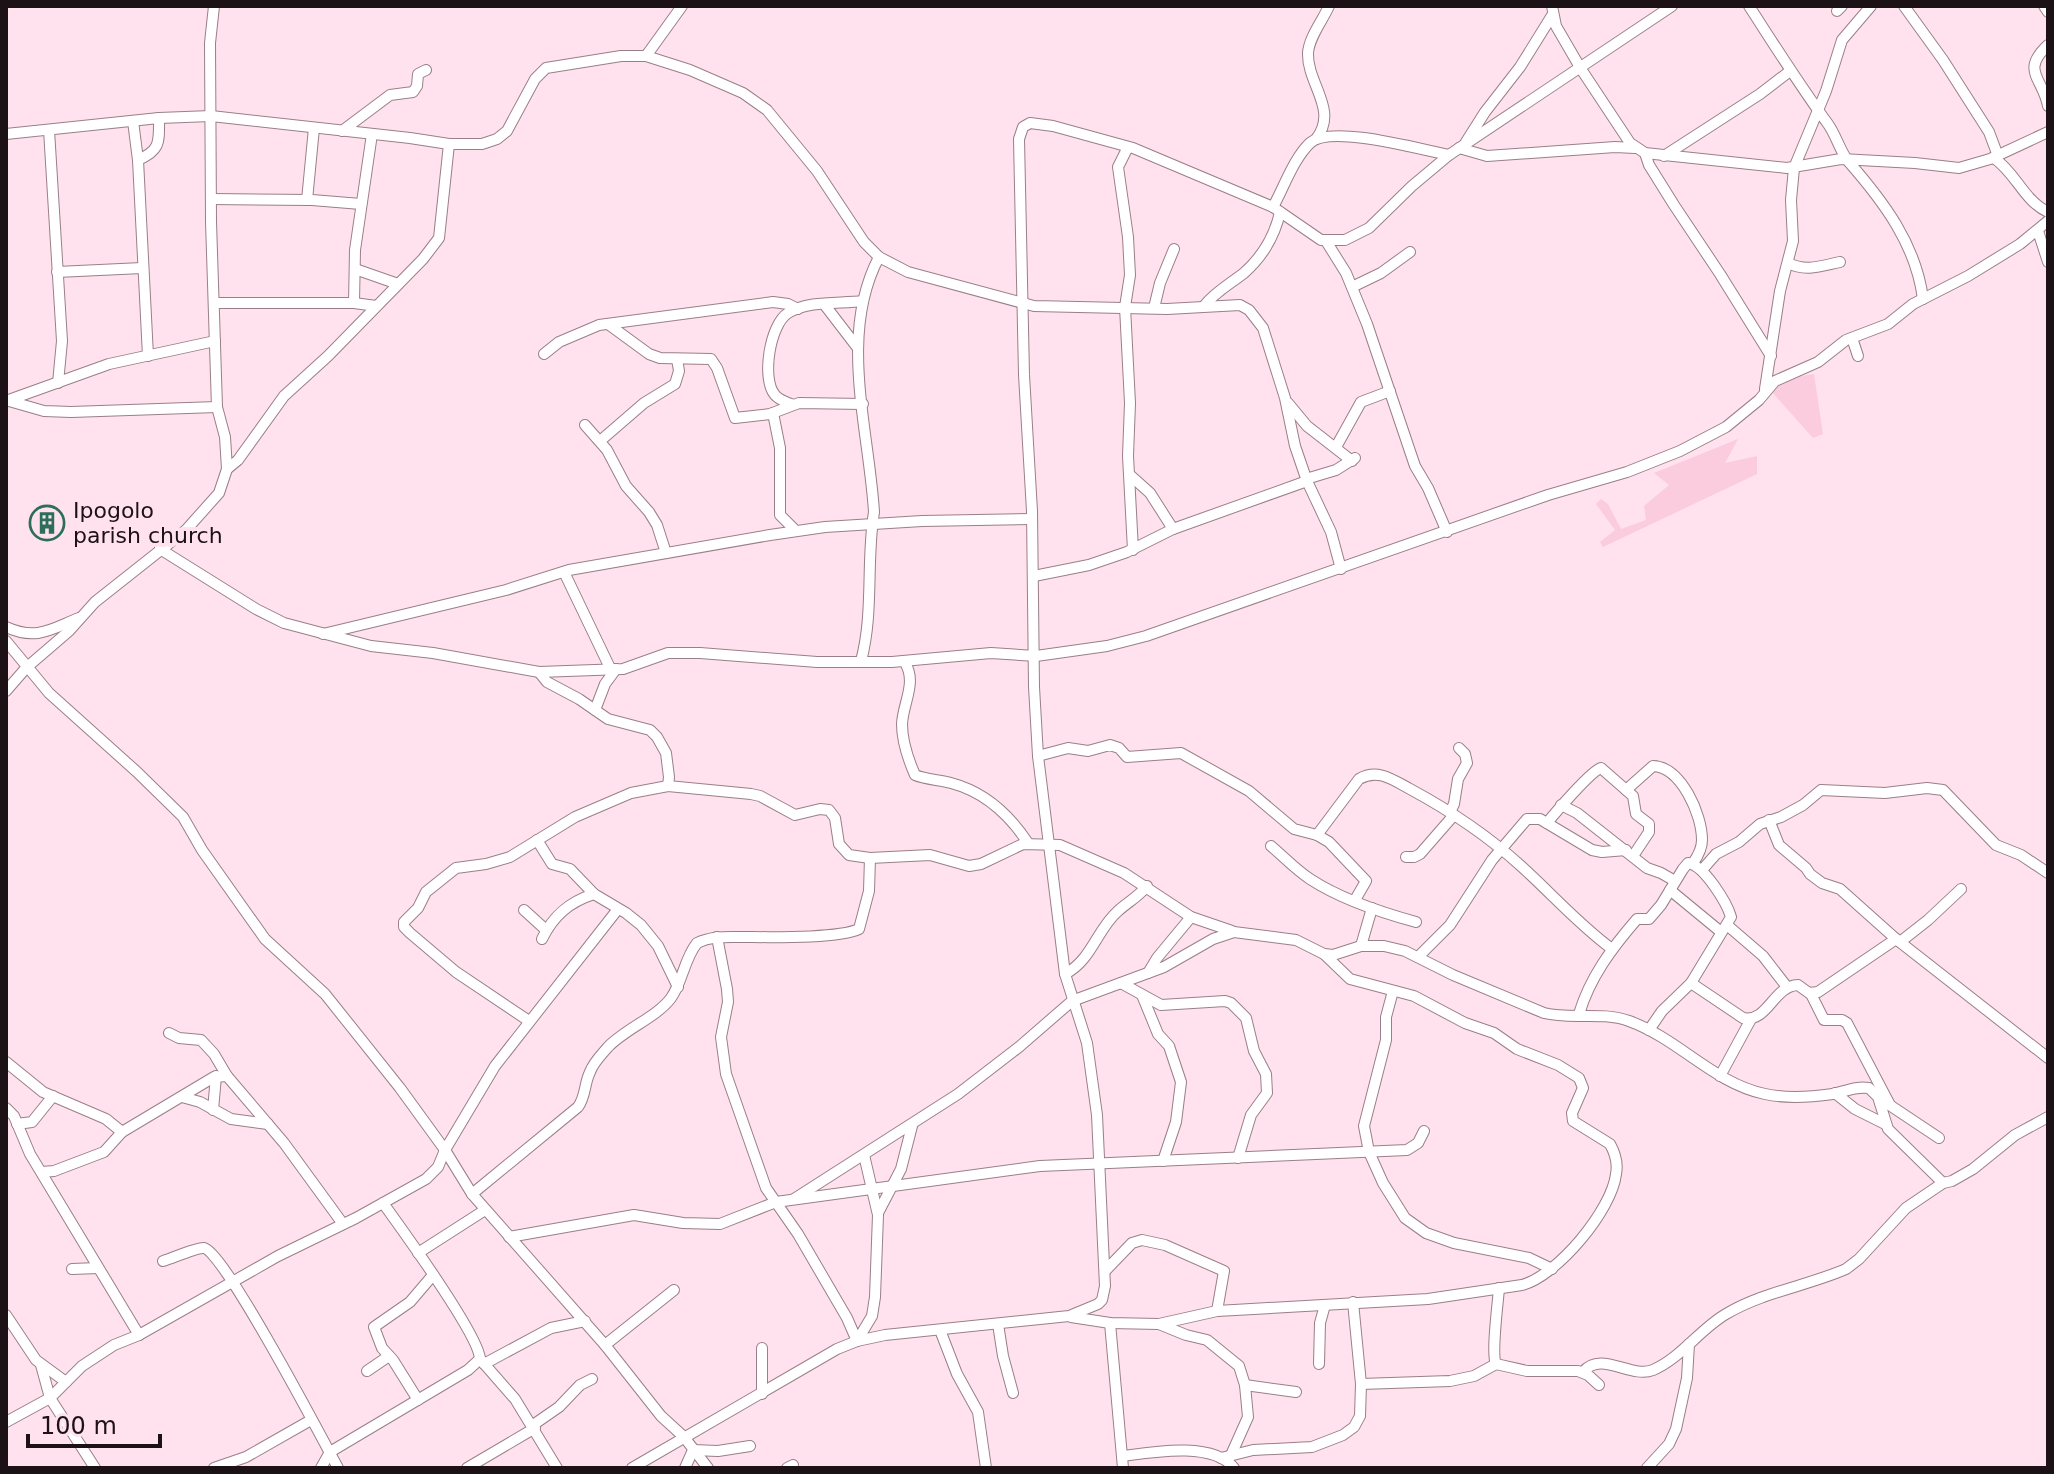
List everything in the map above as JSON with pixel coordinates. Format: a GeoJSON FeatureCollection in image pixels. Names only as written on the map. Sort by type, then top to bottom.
{"type":"FeatureCollection","features":[{"type":"Feature","properties":{"kind":"street"},"geometry":{"type":"LineString","coordinates":[[6,691],[95,602],[186,530],[219,493],[227,469],[225,437],[217,407],[211,199],[210,43],[214,6]]}},
{"type":"Feature","properties":{"kind":"street"},"geometry":{"type":"LineString","coordinates":[[646,56],[682,6]]}},
{"type":"Feature","properties":{"kind":"street"},"geometry":{"type":"LineString","coordinates":[[1204,306],[1260,256],[1278,223],[1276,209],[1302,154],[1321,132],[1324,109],[1308,49],[1329,6]]}},
{"type":"Feature","properties":{"kind":"street"},"geometry":{"type":"LineString","coordinates":[[1326,241],[1345,240],[1369,228],[1419,179],[1449,155],[1672,6]]}},
{"type":"Feature","properties":{"kind":"street"},"geometry":{"type":"LineString","coordinates":[[1749,6],[1838,140],[1847,160],[1867,181],[1911,250],[1923,299]]}},
{"type":"Feature","properties":{"kind":"street"},"geometry":{"type":"LineString","coordinates":[[1763,393],[1780,291],[1794,232],[1791,200],[1794,168],[1842,40],[1871,6]]}},
{"type":"Feature","properties":{"kind":"street"},"geometry":{"type":"LineString","coordinates":[[1904,6],[1989,132],[1996,157],[2036,206],[2048,212]]}},
{"type":"Feature","properties":{"kind":"street"},"geometry":{"type":"LineString","coordinates":[[2044,6],[2048,12]]}},
{"type":"Feature","properties":{"kind":"street"},"geometry":{"type":"LineString","coordinates":[[1553,10],[1556,26],[1581,69],[1640,150],[1771,356]]}},
{"type":"Feature","properties":{"kind":"street"},"geometry":{"type":"LineString","coordinates":[[1462,146],[1530,53],[1553,10]]}},
{"type":"Feature","properties":{"kind":"street"},"geometry":{"type":"LineString","coordinates":[[2048,45],[2038,54],[2034,64],[2036,79],[2048,106]]}},
{"type":"Feature","properties":{"kind":"street"},"geometry":{"type":"LineString","coordinates":[[6,134],[159,118],[211,116],[449,144],[482,144],[497,139],[507,131],[535,79],[546,68],[621,56],[646,56],[690,70],[743,93],[767,110],[789,134],[850,222],[879,257],[908,272],[1043,306],[1154,308],[1240,305],[1254,315],[1263,328],[1285,398],[1295,446],[1325,517],[1341,569]]}},
{"type":"Feature","properties":{"kind":"street"},"geometry":{"type":"LineString","coordinates":[[342,131],[390,95],[413,92],[418,74],[426,70]]}},
{"type":"Feature","properties":{"kind":"street"},"geometry":{"type":"LineString","coordinates":[[1664,156],[1790,71]]}},
{"type":"Feature","properties":{"kind":"street"},"geometry":{"type":"LineString","coordinates":[[138,160],[154,152],[158,146],[159,118]]}},
{"type":"Feature","properties":{"kind":"street"},"geometry":{"type":"LineString","coordinates":[[133,121],[138,160],[148,356]]}},
{"type":"Feature","properties":{"kind":"street"},"geometry":{"type":"LineString","coordinates":[[1069,1316],[1101,1301],[1106,1270],[1100,1164],[1087,1043],[1065,974],[1038,756],[1032,519],[1023,367],[1019,139],[1023,127],[1030,123],[1053,126],[1170,162],[1276,209],[1326,241],[1352,287],[1375,345],[1415,466],[1447,532]]}},
{"type":"Feature","properties":{"kind":"street"},"geometry":{"type":"LineString","coordinates":[[307,200],[314,128]]}},
{"type":"Feature","properties":{"kind":"street"},"geometry":{"type":"LineString","coordinates":[[49,130],[62,341],[58,383]]}},
{"type":"Feature","properties":{"kind":"street"},"geometry":{"type":"LineString","coordinates":[[1462,146],[1487,156],[1615,147],[1664,156],[1794,168],[1847,160],[1959,168],[1996,157],[2048,132]]}},
{"type":"Feature","properties":{"kind":"street"},"geometry":{"type":"LineString","coordinates":[[354,303],[361,204],[372,134]]}},
{"type":"Feature","properties":{"kind":"street"},"geometry":{"type":"LineString","coordinates":[[1316,139],[1357,136],[1449,155]]}},
{"type":"Feature","properties":{"kind":"street"},"geometry":{"type":"LineString","coordinates":[[227,469],[238,460],[284,396],[328,356],[423,259],[439,238],[449,144]]}},
{"type":"Feature","properties":{"kind":"street"},"geometry":{"type":"LineString","coordinates":[[1128,147],[1118,167],[1130,275],[1125,307],[1133,550]]}},
{"type":"Feature","properties":{"kind":"street"},"geometry":{"type":"LineString","coordinates":[[211,199],[361,204]]}},
{"type":"Feature","properties":{"kind":"street"},"geometry":{"type":"LineString","coordinates":[[160,549],[271,618],[371,646],[445,655],[539,672],[613,669],[668,653],[817,662],[904,661],[991,653],[1036,656],[1083,650],[1146,636],[1559,491],[1627,472],[1680,451],[1726,427],[1759,400],[1775,381],[1818,362],[1841,343],[1888,324],[1923,299],[1968,276],[2038,231],[2048,221]]}},
{"type":"Feature","properties":{"kind":"street"},"geometry":{"type":"LineString","coordinates":[[2038,231],[2048,262]]}},
{"type":"Feature","properties":{"kind":"street"},"geometry":{"type":"LineString","coordinates":[[1154,308],[1174,249]]}},
{"type":"Feature","properties":{"kind":"street"},"geometry":{"type":"LineString","coordinates":[[1352,287],[1381,273],[1410,252]]}},
{"type":"Feature","properties":{"kind":"street"},"geometry":{"type":"LineString","coordinates":[[861,661],[866,642],[874,512],[857,348],[863,301],[871,271],[879,257]]}},
{"type":"Feature","properties":{"kind":"street"},"geometry":{"type":"LineString","coordinates":[[1788,263],[1810,269],[1840,262]]}},
{"type":"Feature","properties":{"kind":"street"},"geometry":{"type":"LineString","coordinates":[[57,272],[142,268]]}},
{"type":"Feature","properties":{"kind":"street"},"geometry":{"type":"LineString","coordinates":[[355,269],[398,284]]}},
{"type":"Feature","properties":{"kind":"street"},"geometry":{"type":"LineString","coordinates":[[863,301],[824,304],[788,313],[776,326],[768,367],[772,390],[781,400],[791,404],[863,404]]}},
{"type":"Feature","properties":{"kind":"street"},"geometry":{"type":"LineString","coordinates":[[215,303],[354,303],[376,306]]}},
{"type":"Feature","properties":{"kind":"street"},"geometry":{"type":"LineString","coordinates":[[544,354],[559,342],[608,324],[762,303],[788,304],[798,309]]}},
{"type":"Feature","properties":{"kind":"street"},"geometry":{"type":"LineString","coordinates":[[824,304],[857,348]]}},
{"type":"Feature","properties":{"kind":"street"},"geometry":{"type":"LineString","coordinates":[[608,324],[649,354],[660,358],[711,359],[735,418],[773,413],[791,404]]}},
{"type":"Feature","properties":{"kind":"street"},"geometry":{"type":"LineString","coordinates":[[1852,338],[1858,356]]}},
{"type":"Feature","properties":{"kind":"street"},"geometry":{"type":"LineString","coordinates":[[7,401],[109,364],[215,341]]}},
{"type":"Feature","properties":{"kind":"street"},"geometry":{"type":"LineString","coordinates":[[600,441],[644,403],[675,384],[679,371],[677,359]]}},
{"type":"Feature","properties":{"kind":"street"},"geometry":{"type":"LineString","coordinates":[[1336,447],[1361,402],[1390,391]]}},
{"type":"Feature","properties":{"kind":"street"},"geometry":{"type":"LineString","coordinates":[[1034,576],[1089,565],[1133,550],[1173,529],[1336,470],[1354,459],[1307,426],[1285,398]]}},
{"type":"Feature","properties":{"kind":"street"},"geometry":{"type":"LineString","coordinates":[[7,401],[44,411],[71,412],[217,407]]}},
{"type":"Feature","properties":{"kind":"street"},"geometry":{"type":"LineString","coordinates":[[773,413],[780,448],[780,515],[796,531]]}},
{"type":"Feature","properties":{"kind":"street"},"geometry":{"type":"LineString","coordinates":[[585,425],[600,441],[626,486],[657,525],[666,553]]}},
{"type":"Feature","properties":{"kind":"street"},"geometry":{"type":"LineString","coordinates":[[1131,476],[1150,493],[1173,529]]}},
{"type":"Feature","properties":{"kind":"street"},"geometry":{"type":"LineString","coordinates":[[323,634],[495,593],[564,572],[796,531],[922,521],[1032,519]]}},
{"type":"Feature","properties":{"kind":"street"},"geometry":{"type":"LineString","coordinates":[[564,572],[613,669]]}},
{"type":"Feature","properties":{"kind":"street"},"geometry":{"type":"LineString","coordinates":[[6,627],[21,634],[35,635],[83,616]]}},
{"type":"Feature","properties":{"kind":"street"},"geometry":{"type":"LineString","coordinates":[[6,641],[26,668],[69,713],[183,817],[202,850],[265,939],[325,994],[445,1150],[472,1194],[585,1321],[661,1416],[684,1437],[708,1468]]}},
{"type":"Feature","properties":{"kind":"street"},"geometry":{"type":"LineString","coordinates":[[904,661],[909,671],[910,688],[902,729],[915,775],[964,786],[990,800],[1028,843]]}},
{"type":"Feature","properties":{"kind":"street"},"geometry":{"type":"LineString","coordinates":[[595,710],[613,669]]}},
{"type":"Feature","properties":{"kind":"street"},"geometry":{"type":"LineString","coordinates":[[539,672],[547,682],[611,721],[650,730],[657,737],[668,761],[668,786]]}},
{"type":"Feature","properties":{"kind":"street"},"geometry":{"type":"LineString","coordinates":[[1038,756],[1068,748],[1088,751],[1110,745],[1119,748],[1127,757],[1181,753],[1249,791],[1294,829],[1317,835],[1341,851],[1366,881],[1355,900]]}},
{"type":"Feature","properties":{"kind":"street"},"geometry":{"type":"LineString","coordinates":[[1406,857],[1420,854],[1452,814],[1458,779],[1467,763],[1465,754],[1459,748]]}},
{"type":"Feature","properties":{"kind":"street"},"geometry":{"type":"LineString","coordinates":[[1626,790],[1653,766],[1671,772],[1685,791],[1700,824],[1698,866],[1731,914],[1691,983],[1662,1011],[1649,1030]]}},
{"type":"Feature","properties":{"kind":"street"},"geometry":{"type":"LineString","coordinates":[[1418,957],[1450,925],[1501,850],[1527,819],[1537,818],[1592,850],[1602,852],[1630,853],[1650,827],[1636,814],[1634,798],[1603,769],[1596,768],[1547,823]]}},
{"type":"Feature","properties":{"kind":"street"},"geometry":{"type":"LineString","coordinates":[[1317,835],[1356,782],[1366,774],[1378,774],[1452,814],[1501,850],[1612,949]]}},
{"type":"Feature","properties":{"kind":"street"},"geometry":{"type":"LineString","coordinates":[[529,1021],[456,972],[404,927],[404,922],[418,908],[426,892],[456,868],[501,861],[566,822],[631,793],[668,786],[760,796],[795,815],[829,810],[835,818],[841,849],[849,855],[870,858],[930,855],[974,866],[1028,843],[1048,843],[1110,865],[1191,917],[1234,932],[1296,940],[1324,954],[1350,979],[1414,996],[1465,1023],[1494,1033],[1526,1053],[1568,1070],[1582,1082],[1572,1119],[1610,1144],[1616,1157],[1616,1177],[1590,1227],[1552,1269],[1532,1282],[1428,1299],[1217,1311],[1159,1324],[1110,1323],[1069,1316],[857,1341],[837,1349],[632,1468]]}},
{"type":"Feature","properties":{"kind":"street"},"geometry":{"type":"LineString","coordinates":[[1579,1014],[1592,980],[1612,949],[1637,919],[1649,919],[1656,912],[1686,865],[1698,866],[1734,845],[1755,828],[1783,816],[1824,789],[1885,793],[1940,789],[1949,794],[1996,845],[2021,855],[2048,873]]}},
{"type":"Feature","properties":{"kind":"street"},"geometry":{"type":"LineString","coordinates":[[1561,805],[1577,813],[1649,870],[1656,870],[1724,929],[1763,956],[1787,987]]}},
{"type":"Feature","properties":{"kind":"street"},"geometry":{"type":"LineString","coordinates":[[1769,820],[1781,847],[1812,876],[1840,889],[1898,940],[2048,1058]]}},
{"type":"Feature","properties":{"kind":"street"},"geometry":{"type":"LineString","coordinates":[[537,840],[552,864],[570,869],[594,894],[635,919],[651,936],[678,987]]}},
{"type":"Feature","properties":{"kind":"street"},"geometry":{"type":"LineString","coordinates":[[1271,846],[1311,880],[1372,908],[1416,922]]}},
{"type":"Feature","properties":{"kind":"street"},"geometry":{"type":"LineString","coordinates":[[472,1194],[578,1107],[595,1062],[619,1037],[667,1003],[678,987],[693,948],[703,940],[717,937],[815,936],[859,929],[869,891],[870,858]]}},
{"type":"Feature","properties":{"kind":"street"},"geometry":{"type":"LineString","coordinates":[[1065,974],[1076,969],[1115,913],[1138,897],[1147,886]]}},
{"type":"Feature","properties":{"kind":"street"},"geometry":{"type":"LineString","coordinates":[[1811,994],[1928,920],[1961,889]]}},
{"type":"Feature","properties":{"kind":"street"},"geometry":{"type":"LineString","coordinates":[[524,910],[544,934],[562,911],[594,894]]}},
{"type":"Feature","properties":{"kind":"street"},"geometry":{"type":"LineString","coordinates":[[1361,946],[1372,908]]}},
{"type":"Feature","properties":{"kind":"street"},"geometry":{"type":"LineString","coordinates":[[6,1422],[50,1398],[82,1366],[114,1345],[139,1335],[432,1174],[485,1081],[618,909]]}},
{"type":"Feature","properties":{"kind":"street"},"geometry":{"type":"LineString","coordinates":[[1148,973],[1191,917]]}},
{"type":"Feature","properties":{"kind":"street"},"geometry":{"type":"LineString","coordinates":[[794,1199],[912,1126],[982,1077],[1072,1001],[1176,962],[1213,939],[1234,932]]}},
{"type":"Feature","properties":{"kind":"street"},"geometry":{"type":"LineString","coordinates":[[717,937],[728,1002],[721,1037],[726,1074],[766,1188],[847,1318],[857,1341]]}},
{"type":"Feature","properties":{"kind":"street"},"geometry":{"type":"LineString","coordinates":[[1324,954],[1333,955],[1361,946],[1384,946],[1418,957],[1544,1013],[1616,1018],[1649,1030],[1742,1087],[1777,1097],[1835,1093],[1864,1087],[1873,1091],[1879,1100],[1885,1124]]}},
{"type":"Feature","properties":{"kind":"street"},"geometry":{"type":"LineString","coordinates":[[1121,983],[1169,1006],[1225,1001],[1246,1018],[1254,1051],[1264,1068],[1267,1090],[1251,1115],[1238,1158]]}},
{"type":"Feature","properties":{"kind":"street"},"geometry":{"type":"LineString","coordinates":[[1691,983],[1743,1018],[1751,1019],[1787,987],[1798,985],[1811,994],[1824,1020],[1847,1023],[1890,1105]]}},
{"type":"Feature","properties":{"kind":"street"},"geometry":{"type":"LineString","coordinates":[[1393,991],[1386,1017],[1386,1040],[1364,1124],[1369,1152],[1383,1183],[1405,1218],[1426,1233],[1454,1243],[1529,1258],[1552,1269]]}},
{"type":"Feature","properties":{"kind":"street"},"geometry":{"type":"LineString","coordinates":[[1141,994],[1158,1034],[1169,1046],[1181,1082],[1176,1122],[1163,1161]]}},
{"type":"Feature","properties":{"kind":"street"},"geometry":{"type":"LineString","coordinates":[[1720,1076],[1751,1019]]}},
{"type":"Feature","properties":{"kind":"street"},"geometry":{"type":"LineString","coordinates":[[169,1033],[179,1038],[201,1040],[214,1054],[222,1076],[268,1124],[343,1224]]}},
{"type":"Feature","properties":{"kind":"street"},"geometry":{"type":"LineString","coordinates":[[6,1062],[30,1083],[106,1119],[122,1132]]}},
{"type":"Feature","properties":{"kind":"street"},"geometry":{"type":"LineString","coordinates":[[42,1172],[54,1171],[104,1152],[122,1132],[222,1076]]}},
{"type":"Feature","properties":{"kind":"street"},"geometry":{"type":"LineString","coordinates":[[213,1110],[222,1076]]}},
{"type":"Feature","properties":{"kind":"street"},"geometry":{"type":"LineString","coordinates":[[1835,1093],[1855,1109],[1885,1124],[1943,1183]]}},
{"type":"Feature","properties":{"kind":"street"},"geometry":{"type":"LineString","coordinates":[[17,1124],[32,1122],[53,1096]]}},
{"type":"Feature","properties":{"kind":"street"},"geometry":{"type":"LineString","coordinates":[[182,1097],[200,1102],[231,1119],[268,1124]]}},
{"type":"Feature","properties":{"kind":"street"},"geometry":{"type":"LineString","coordinates":[[1879,1100],[1939,1138]]}},
{"type":"Feature","properties":{"kind":"street"},"geometry":{"type":"LineString","coordinates":[[6,1108],[30,1154],[139,1335]]}},
{"type":"Feature","properties":{"kind":"street"},"geometry":{"type":"LineString","coordinates":[[1583,1372],[1589,1366],[1599,1364],[1648,1371],[1689,1344],[1724,1315],[1748,1303],[1846,1269],[1906,1208],[1943,1183],[1973,1169],[2015,1135],[2048,1117]]}},
{"type":"Feature","properties":{"kind":"street"},"geometry":{"type":"LineString","coordinates":[[878,1215],[905,1154],[912,1126]]}},
{"type":"Feature","properties":{"kind":"street"},"geometry":{"type":"LineString","coordinates":[[509,1237],[634,1215],[683,1223],[720,1224],[776,1202],[1040,1166],[1412,1148],[1424,1131]]}},
{"type":"Feature","properties":{"kind":"street"},"geometry":{"type":"LineString","coordinates":[[857,1341],[874,1310],[878,1215],[864,1155]]}},
{"type":"Feature","properties":{"kind":"street"},"geometry":{"type":"LineString","coordinates":[[383,1203],[433,1275],[482,1362],[515,1399],[557,1468]]}},
{"type":"Feature","properties":{"kind":"street"},"geometry":{"type":"LineString","coordinates":[[418,1253],[485,1210]]}},
{"type":"Feature","properties":{"kind":"street"},"geometry":{"type":"LineString","coordinates":[[1106,1270],[1134,1242],[1148,1240],[1165,1245],[1224,1271],[1217,1311]]}},
{"type":"Feature","properties":{"kind":"street"},"geometry":{"type":"LineString","coordinates":[[163,1261],[204,1248],[210,1252],[234,1281],[338,1468]]}},
{"type":"Feature","properties":{"kind":"street"},"geometry":{"type":"LineString","coordinates":[[72,1269],[98,1268]]}},
{"type":"Feature","properties":{"kind":"street"},"geometry":{"type":"LineString","coordinates":[[418,1400],[376,1339],[374,1326],[410,1302],[433,1275]]}},
{"type":"Feature","properties":{"kind":"street"},"geometry":{"type":"LineString","coordinates":[[1496,1364],[1493,1353],[1499,1288]]}},
{"type":"Feature","properties":{"kind":"street"},"geometry":{"type":"LineString","coordinates":[[605,1345],[674,1290]]}},
{"type":"Feature","properties":{"kind":"street"},"geometry":{"type":"LineString","coordinates":[[1123,1456],[1184,1451],[1226,1456],[1253,1450],[1301,1449],[1343,1435],[1358,1421],[1361,1384],[1353,1302]]}},
{"type":"Feature","properties":{"kind":"street"},"geometry":{"type":"LineString","coordinates":[[1319,1364],[1320,1323],[1325,1305]]}},
{"type":"Feature","properties":{"kind":"street"},"geometry":{"type":"LineString","coordinates":[[6,1315],[41,1365],[50,1398],[95,1468]]}},
{"type":"Feature","properties":{"kind":"street"},"geometry":{"type":"LineString","coordinates":[[321,1468],[330,1452],[482,1362],[551,1328],[585,1321]]}},
{"type":"Feature","properties":{"kind":"street"},"geometry":{"type":"LineString","coordinates":[[1110,1323],[1123,1468]]}},
{"type":"Feature","properties":{"kind":"street"},"geometry":{"type":"LineString","coordinates":[[998,1324],[1013,1393]]}},
{"type":"Feature","properties":{"kind":"street"},"geometry":{"type":"LineString","coordinates":[[1159,1324],[1212,1343],[1235,1361],[1245,1385],[1248,1417],[1226,1456]]}},
{"type":"Feature","properties":{"kind":"street"},"geometry":{"type":"LineString","coordinates":[[940,1330],[957,1374],[978,1412],[986,1468]]}},
{"type":"Feature","properties":{"kind":"street"},"geometry":{"type":"LineString","coordinates":[[1647,1468],[1669,1444],[1676,1429],[1687,1378],[1689,1344]]}},
{"type":"Feature","properties":{"kind":"street"},"geometry":{"type":"LineString","coordinates":[[762,1348],[762,1394]]}},
{"type":"Feature","properties":{"kind":"street"},"geometry":{"type":"LineString","coordinates":[[367,1371],[389,1356]]}},
{"type":"Feature","properties":{"kind":"street"},"geometry":{"type":"LineString","coordinates":[[1496,1364],[1507,1369],[1527,1371],[1583,1372],[1599,1385]]}},
{"type":"Feature","properties":{"kind":"street"},"geometry":{"type":"LineString","coordinates":[[1361,1384],[1450,1381],[1474,1376],[1496,1364]]}},
{"type":"Feature","properties":{"kind":"street"},"geometry":{"type":"LineString","coordinates":[[41,1365],[66,1382]]}},
{"type":"Feature","properties":{"kind":"street"},"geometry":{"type":"LineString","coordinates":[[467,1468],[534,1426],[584,1382],[592,1379]]}},
{"type":"Feature","properties":{"kind":"street"},"geometry":{"type":"LineString","coordinates":[[1245,1385],[1296,1392]]}},
{"type":"Feature","properties":{"kind":"street"},"geometry":{"type":"LineString","coordinates":[[214,1468],[246,1457],[311,1420]]}},
{"type":"Feature","properties":{"kind":"street"},"geometry":{"type":"LineString","coordinates":[[693,1450],[718,1451],[750,1446]]}},
{"type":"Feature","properties":{"kind":"street"},"geometry":{"type":"LineString","coordinates":[[685,1468],[693,1450]]}},
{"type":"Feature","properties":{"kind":"street"},"geometry":{"type":"LineString","coordinates":[[1226,1456],[1234,1468]]}},
{"type":"Feature","properties":{"kind":"shaded area"},"geometry":{"type":"Polygon","coordinates":[[[1814,374],[1823,434],[1813,438],[1773,393],[1784,379],[1814,374]]]}},
{"type":"Feature","properties":{"kind":"shaded area"},"geometry":{"type":"Polygon","coordinates":[[[1738,439],[1725,463],[1757,456],[1757,474],[1603,547],[1600,542],[1615,530],[1596,504],[1601,499],[1608,504],[1621,529],[1646,520],[1644,506],[1669,485],[1654,473],[1738,439]]]}},
{"type":"Feature","properties":{"kind":"place","name":"Ipogolo parish church"},"geometry":{"type":"Point","coordinates":[47,523]}}]}
